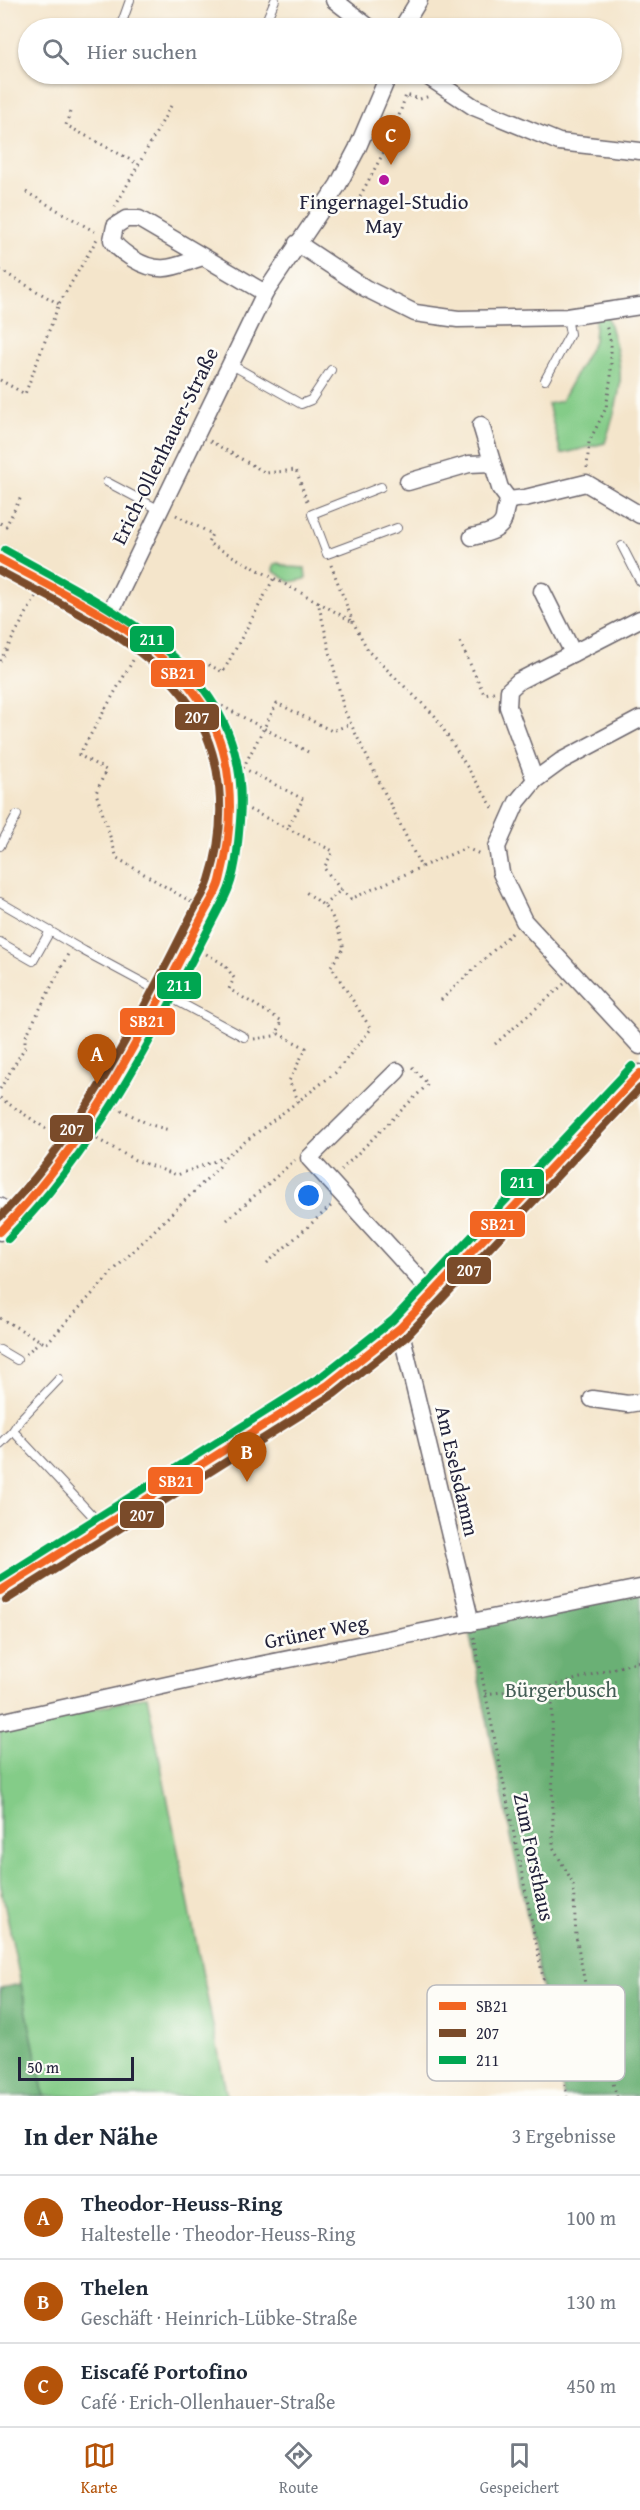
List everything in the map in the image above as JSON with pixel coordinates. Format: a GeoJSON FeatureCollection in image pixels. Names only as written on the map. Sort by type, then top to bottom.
{"type":"FeatureCollection","features":[{"type":"Feature","properties":{"kind":"street"},"geometry":{"type":"LineString","coordinates":[[333,0],[357,18]]}},
{"type":"Feature","properties":{"kind":"street"},"geometry":{"type":"LineString","coordinates":[[408,18],[419,0]]}},
{"type":"Feature","properties":{"kind":"street","name":"Erich-Ollenhauer-Straße"},"geometry":{"type":"LineString","coordinates":[[104,618],[115,603],[265,293],[335,190],[348,167],[385,84]]}},
{"type":"Feature","properties":{"kind":"street"},"geometry":{"type":"LineString","coordinates":[[439,84],[474,106],[559,142],[640,151]]}},
{"type":"Feature","properties":{"kind":"street"},"geometry":{"type":"LineString","coordinates":[[203,257],[168,268],[150,268],[119,250],[112,240],[113,231],[115,226],[126,219],[139,219],[265,293]]}},
{"type":"Feature","properties":{"kind":"street"},"geometry":{"type":"LineString","coordinates":[[297,243],[365,288],[415,313],[458,319],[567,316],[640,306]]}},
{"type":"Feature","properties":{"kind":"street"},"geometry":{"type":"LineString","coordinates":[[481,425],[500,488],[509,500]]}},
{"type":"Feature","properties":{"kind":"street"},"geometry":{"type":"LineString","coordinates":[[408,482],[469,464],[492,463]]}},
{"type":"Feature","properties":{"kind":"street"},"geometry":{"type":"LineString","coordinates":[[509,500],[586,483],[640,515]]}},
{"type":"Feature","properties":{"kind":"street"},"geometry":{"type":"LineString","coordinates":[[472,537],[496,530],[504,522],[504,510],[509,500]]}},
{"type":"Feature","properties":{"kind":"street"},"geometry":{"type":"LineString","coordinates":[[0,560],[104,618],[143,643],[173,669],[190,688],[206,712],[227,760],[236,769],[230,825],[219,885],[106,1098],[75,1148],[20,1213],[0,1232]]}},
{"type":"Feature","properties":{"kind":"street"},"geometry":{"type":"LineString","coordinates":[[542,591],[573,654]]}},
{"type":"Feature","properties":{"kind":"street"},"geometry":{"type":"LineString","coordinates":[[535,780],[508,707],[509,690],[519,681],[640,620]]}},
{"type":"Feature","properties":{"kind":"street"},"geometry":{"type":"LineString","coordinates":[[640,719],[561,761],[535,780],[517,802],[497,847],[501,873],[524,921],[640,1046]]}},
{"type":"Feature","properties":{"kind":"street"},"geometry":{"type":"LineString","coordinates":[[397,1071],[309,1158],[434,1294]]}},
{"type":"Feature","properties":{"kind":"street"},"geometry":{"type":"LineString","coordinates":[[0,1591],[328,1385],[400,1328],[640,1072]]}},
{"type":"Feature","properties":{"kind":"street","name":"Am Eselsdamm"},"geometry":{"type":"LineString","coordinates":[[400,1328],[471,1623]]}},
{"type":"Feature","properties":{"kind":"street"},"geometry":{"type":"LineString","coordinates":[[592,1399],[628,1404],[640,1402]]}},
{"type":"Feature","properties":{"kind":"street","name":"Grüner Weg"},"geometry":{"type":"LineString","coordinates":[[0,1722],[252,1667],[640,1588]]}},
{"type":"Feature","properties":{"kind":"lane"},"geometry":{"type":"LineString","coordinates":[[124,18],[130,0]]}},
{"type":"Feature","properties":{"kind":"lane"},"geometry":{"type":"LineString","coordinates":[[267,18],[275,0]]}},
{"type":"Feature","properties":{"kind":"lane"},"geometry":{"type":"LineString","coordinates":[[545,380],[570,334],[567,316]]}},
{"type":"Feature","properties":{"kind":"lane"},"geometry":{"type":"LineString","coordinates":[[230,364],[301,404],[311,400],[330,370]]}},
{"type":"Feature","properties":{"kind":"lane"},"geometry":{"type":"LineString","coordinates":[[107,482],[160,509]]}},
{"type":"Feature","properties":{"kind":"lane"},"geometry":{"type":"LineString","coordinates":[[381,487],[312,514],[327,554],[397,528]]}},
{"type":"Feature","properties":{"kind":"lane"},"geometry":{"type":"LineString","coordinates":[[622,546],[640,581]]}},
{"type":"Feature","properties":{"kind":"lane"},"geometry":{"type":"LineString","coordinates":[[0,846],[17,815]]}},
{"type":"Feature","properties":{"kind":"lane"},"geometry":{"type":"LineString","coordinates":[[0,902],[73,945],[244,1037]]}},
{"type":"Feature","properties":{"kind":"lane"},"geometry":{"type":"LineString","coordinates":[[0,942],[33,961],[50,930]]}},
{"type":"Feature","properties":{"kind":"lane"},"geometry":{"type":"LineString","coordinates":[[0,1202],[20,1213]]}},
{"type":"Feature","properties":{"kind":"lane"},"geometry":{"type":"LineString","coordinates":[[0,1350],[17,1360]]}},
{"type":"Feature","properties":{"kind":"lane"},"geometry":{"type":"LineString","coordinates":[[0,1444],[13,1431],[20,1419],[59,1379]]}},
{"type":"Feature","properties":{"kind":"lane"},"geometry":{"type":"LineString","coordinates":[[13,1431],[104,1527]]}},
{"type":"Feature","properties":{"kind":"path"},"geometry":{"type":"LineString","coordinates":[[360,196],[391,139],[406,95],[420,99],[431,96],[442,86]]}},
{"type":"Feature","properties":{"kind":"path"},"geometry":{"type":"LineString","coordinates":[[110,215],[172,104]]}},
{"type":"Feature","properties":{"kind":"path"},"geometry":{"type":"LineString","coordinates":[[70,112],[66,125],[138,164]]}},
{"type":"Feature","properties":{"kind":"path"},"geometry":{"type":"LineString","coordinates":[[0,380],[25,394],[59,304],[100,235],[26,192]]}},
{"type":"Feature","properties":{"kind":"path"},"geometry":{"type":"LineString","coordinates":[[0,270],[59,304]]}},
{"type":"Feature","properties":{"kind":"path"},"geometry":{"type":"LineString","coordinates":[[586,483],[587,448],[606,408],[611,376],[611,343],[602,311]]}},
{"type":"Feature","properties":{"kind":"path"},"geometry":{"type":"LineString","coordinates":[[196,433],[266,473],[296,470],[312,514]]}},
{"type":"Feature","properties":{"kind":"path"},"geometry":{"type":"LineString","coordinates":[[0,523],[6,526],[22,495]]}},
{"type":"Feature","properties":{"kind":"path"},"geometry":{"type":"LineString","coordinates":[[160,509],[212,534],[208,543],[353,622]]}},
{"type":"Feature","properties":{"kind":"path"},"geometry":{"type":"LineString","coordinates":[[327,554],[353,622],[369,652],[435,716],[489,804],[506,824]]}},
{"type":"Feature","properties":{"kind":"path"},"geometry":{"type":"LineString","coordinates":[[190,688],[205,663],[223,672],[274,578]]}},
{"type":"Feature","properties":{"kind":"path"},"geometry":{"type":"LineString","coordinates":[[0,661],[43,584]]}},
{"type":"Feature","properties":{"kind":"path"},"geometry":{"type":"LineString","coordinates":[[318,602],[344,710],[421,867]]}},
{"type":"Feature","properties":{"kind":"path"},"geometry":{"type":"LineString","coordinates":[[460,642],[484,694],[509,690]]}},
{"type":"Feature","properties":{"kind":"path"},"geometry":{"type":"LineString","coordinates":[[143,643],[79,755],[106,770],[96,793],[117,858],[206,910]]}},
{"type":"Feature","properties":{"kind":"path"},"geometry":{"type":"LineString","coordinates":[[288,828],[303,799],[236,769],[278,703],[332,731],[351,724]]}},
{"type":"Feature","properties":{"kind":"path"},"geometry":{"type":"LineString","coordinates":[[206,712],[220,706],[310,753]]}},
{"type":"Feature","properties":{"kind":"path"},"geometry":{"type":"LineString","coordinates":[[231,808],[246,807],[333,851],[324,868],[351,899],[466,848],[480,854]]}},
{"type":"Feature","properties":{"kind":"path"},"geometry":{"type":"LineString","coordinates":[[324,905],[341,890]]}},
{"type":"Feature","properties":{"kind":"path"},"geometry":{"type":"LineString","coordinates":[[86,1130],[135,1160],[177,1175],[225,1157],[335,1073],[371,1029],[331,966],[344,948],[333,918],[324,905],[304,891]]}},
{"type":"Feature","properties":{"kind":"path"},"geometry":{"type":"LineString","coordinates":[[441,1000],[524,921]]}},
{"type":"Feature","properties":{"kind":"path"},"geometry":{"type":"LineString","coordinates":[[189,943],[225,965],[234,978],[229,989],[282,1020],[274,1036],[258,1039],[244,1037]]}},
{"type":"Feature","properties":{"kind":"path"},"geometry":{"type":"LineString","coordinates":[[0,1089],[25,1047],[25,1038],[73,945]]}},
{"type":"Feature","properties":{"kind":"path"},"geometry":{"type":"LineString","coordinates":[[495,1044],[574,975]]}},
{"type":"Feature","properties":{"kind":"path"},"geometry":{"type":"LineString","coordinates":[[277,1033],[306,1048],[290,1081],[298,1102]]}},
{"type":"Feature","properties":{"kind":"path"},"geometry":{"type":"LineString","coordinates":[[331,1181],[428,1084],[408,1062],[397,1071]]}},
{"type":"Feature","properties":{"kind":"path"},"geometry":{"type":"LineString","coordinates":[[0,1098],[75,1148]]}},
{"type":"Feature","properties":{"kind":"path"},"geometry":{"type":"LineString","coordinates":[[106,1098],[119,1109],[148,1124],[169,1130]]}},
{"type":"Feature","properties":{"kind":"path"},"geometry":{"type":"LineString","coordinates":[[227,1220],[303,1152],[309,1158]]}},
{"type":"Feature","properties":{"kind":"path"},"geometry":{"type":"LineString","coordinates":[[0,1318],[46,1344],[117,1267],[219,1167],[225,1157]]}},
{"type":"Feature","properties":{"kind":"path"},"geometry":{"type":"LineString","coordinates":[[267,1263],[343,1195]]}},
{"type":"Feature","properties":{"kind":"path"},"geometry":{"type":"LineString","coordinates":[[17,1360],[40,1341]]}},
{"type":"Feature","properties":{"kind":"path","name":"Zum Forsthaus"},"geometry":{"type":"LineString","coordinates":[[471,1623],[544,1985]]}},
{"type":"Feature","properties":{"kind":"path"},"geometry":{"type":"LineString","coordinates":[[485,1694],[552,1686],[640,1661]]}},
{"type":"Feature","properties":{"kind":"path"},"geometry":{"type":"LineString","coordinates":[[552,1686],[553,1846],[573,1883],[576,1935],[585,1985]]}},
{"type":"Feature","properties":{"kind":"path","name":"Zum Forsthaus"},"geometry":{"type":"LineString","coordinates":[[564,2081],[567,2096]]}},
{"type":"Feature","properties":{"kind":"path"},"geometry":{"type":"LineString","coordinates":[[612,2081],[617,2096]]}},
{"type":"Feature","properties":{"kind":"green space"},"geometry":{"type":"Polygon","coordinates":[[[606,311],[620,366],[618,399],[610,429],[605,443],[561,454],[548,404],[561,401],[594,341],[596,313],[606,311]]]}},
{"type":"Feature","properties":{"kind":"green space"},"geometry":{"type":"Polygon","coordinates":[[[278,563],[288,567],[305,568],[306,579],[290,582],[273,571],[274,565],[278,563]]]}},
{"type":"Feature","properties":{"kind":"green space","name":"Bürgerbusch"},"geometry":{"type":"Polygon","coordinates":[[[640,1593],[640,2096],[564,2096],[561,2081],[625,2081],[625,1985],[541,1985],[468,1627],[640,1593]]]}},
{"type":"Feature","properties":{"kind":"green space"},"geometry":{"type":"Polygon","coordinates":[[[147,1696],[227,2096],[44,2096],[0,1882],[0,1731],[147,1696]]]}},
{"type":"Feature","properties":{"kind":"green space"},"geometry":{"type":"Polygon","coordinates":[[[21,1984],[44,2096],[0,2096],[0,1988],[21,1984]]]}},
{"type":"Feature","properties":{"kind":"transit line","name":"211"},"geometry":{"type":"LineString","coordinates":[[5,550],[132,623],[169,652],[201,685],[224,724],[238,769],[240,821],[236,860],[229,888],[154,1033],[103,1119],[75,1160],[8,1239]]}},
{"type":"Feature","properties":{"kind":"transit line","name":"SB21"},"geometry":{"type":"LineString","coordinates":[[0,559],[106,617],[131,633],[177,672],[196,695],[219,738],[229,785],[230,809],[229,833],[219,885],[139,1038],[99,1106],[77,1138],[54,1170],[0,1232]]}},
{"type":"Feature","properties":{"kind":"transit line","name":"207"},"geometry":{"type":"LineString","coordinates":[[0,571],[102,626],[149,660],[170,680],[188,702],[209,743],[219,788],[220,811],[219,834],[208,884],[130,1032],[72,1128],[26,1189],[0,1217]]}},
{"type":"Feature","properties":{"kind":"transit line","name":"211"},"geometry":{"type":"LineString","coordinates":[[0,1579],[322,1376],[393,1320],[632,1066]]}},
{"type":"Feature","properties":{"kind":"transit line","name":"SB21"},"geometry":{"type":"LineString","coordinates":[[0,1591],[328,1385],[400,1328],[640,1073]]}},
{"type":"Feature","properties":{"kind":"transit line","name":"207"},"geometry":{"type":"LineString","coordinates":[[6,1600],[334,1394],[407,1336],[640,1088]]}},
{"type":"Feature","properties":{"kind":"place","name":"Eiscafé Portofino"},"geometry":{"type":"Point","coordinates":[391,165]}},
{"type":"Feature","properties":{"kind":"place","name":"Fingernagel-Studio May"},"geometry":{"type":"Point","coordinates":[384,180]}},
{"type":"Feature","properties":{"kind":"place","name":"Theodor-Heuss-Ring"},"geometry":{"type":"Point","coordinates":[97,1084]}},
{"type":"Feature","properties":{"kind":"place","name":"Thelen"},"geometry":{"type":"Point","coordinates":[247,1482]}}]}
